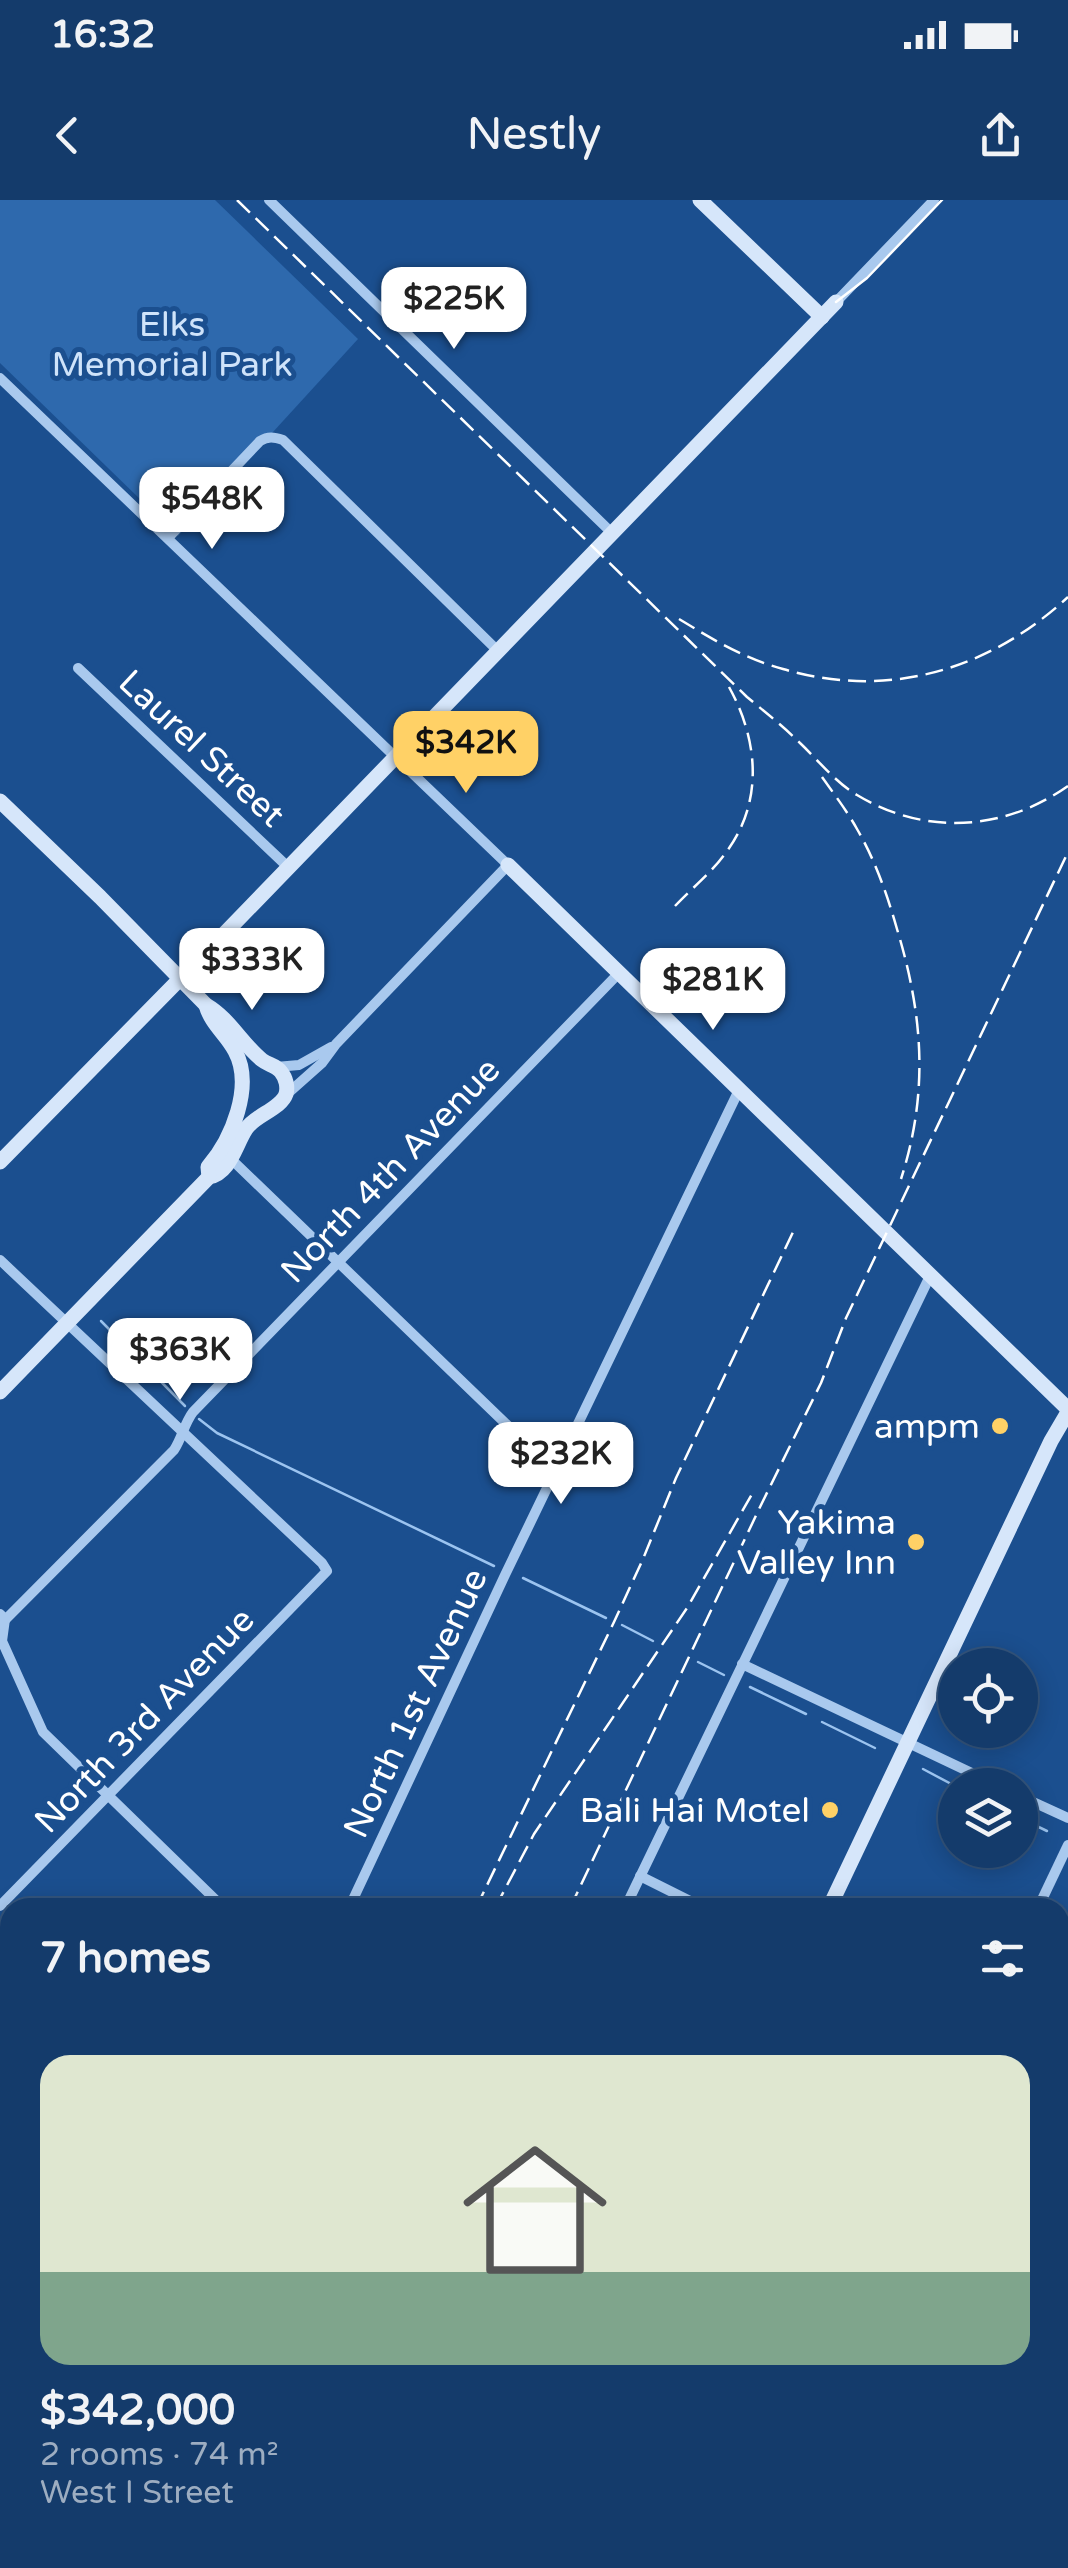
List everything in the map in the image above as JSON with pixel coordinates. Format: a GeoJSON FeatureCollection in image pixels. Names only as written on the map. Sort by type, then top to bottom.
{"type":"FeatureCollection","features":[{"type":"Feature","properties":{"kind":"street"},"geometry":{"type":"LineString","coordinates":[[269,200],[612,533]]}},
{"type":"Feature","properties":{"kind":"street"},"geometry":{"type":"LineString","coordinates":[[700,200],[822,317]]}},
{"type":"Feature","properties":{"kind":"street"},"geometry":{"type":"LineString","coordinates":[[0,1162],[181,980],[934,200]]}},
{"type":"Feature","properties":{"kind":"street"},"geometry":{"type":"LineString","coordinates":[[0,378],[1068,1410],[834,1898]]}},
{"type":"Feature","properties":{"kind":"street"},"geometry":{"type":"LineString","coordinates":[[168,538],[260,441],[274,437],[283,440],[498,652]]}},
{"type":"Feature","properties":{"kind":"street","name":"Laurel Street"},"geometry":{"type":"LineString","coordinates":[[78,668],[289,868]]}},
{"type":"Feature","properties":{"kind":"street"},"geometry":{"type":"LineString","coordinates":[[0,801],[206,1006],[281,1072],[287,1084],[284,1097]]}},
{"type":"Feature","properties":{"kind":"street"},"geometry":{"type":"LineString","coordinates":[[206,1006],[209,1018],[237,1054],[248,1104],[260,1110],[274,1108],[322,1063],[508,865]]}},
{"type":"Feature","properties":{"kind":"street","name":"North 4th Avenue"},"geometry":{"type":"LineString","coordinates":[[2,1619],[174,1450],[194,1412],[619,973]]}},
{"type":"Feature","properties":{"kind":"street"},"geometry":{"type":"LineString","coordinates":[[209,1177],[208,1167],[226,1143],[242,1084],[252,1066],[300,1065],[336,1044]]}},
{"type":"Feature","properties":{"kind":"street","name":"North 1st Avenue"},"geometry":{"type":"LineString","coordinates":[[354,1898],[740,1090]]}},
{"type":"Feature","properties":{"kind":"street"},"geometry":{"type":"LineString","coordinates":[[0,1392],[209,1177],[217,1175],[230,1160],[247,1127],[268,1110]]}},
{"type":"Feature","properties":{"kind":"street"},"geometry":{"type":"LineString","coordinates":[[230,1160],[556,1472]]}},
{"type":"Feature","properties":{"kind":"street"},"geometry":{"type":"LineString","coordinates":[[0,1260],[182,1432]]}},
{"type":"Feature","properties":{"kind":"street"},"geometry":{"type":"LineString","coordinates":[[630,1898],[930,1276]]}},
{"type":"Feature","properties":{"kind":"street","name":"North 3rd Avenue"},"geometry":{"type":"LineString","coordinates":[[8,1898],[326,1571],[182,1432]]}},
{"type":"Feature","properties":{"kind":"street"},"geometry":{"type":"LineString","coordinates":[[2,1619],[2,1641],[43,1732],[214,1898]]}},
{"type":"Feature","properties":{"kind":"street"},"geometry":{"type":"LineString","coordinates":[[742,1664],[962,1768]]}},
{"type":"Feature","properties":{"kind":"street"},"geometry":{"type":"LineString","coordinates":[[1038,1804],[1068,1818]]}},
{"type":"Feature","properties":{"kind":"street"},"geometry":{"type":"LineString","coordinates":[[1043,1898],[1068,1845]]}},
{"type":"Feature","properties":{"kind":"street"},"geometry":{"type":"LineString","coordinates":[[640,1876],[684,1898]]}},
{"type":"Feature","properties":{"kind":"green space","name":"Elks Memorial Park"},"geometry":{"type":"Polygon","coordinates":[[[0,200],[215,200],[358,339],[178,536],[0,363],[0,200]]]}},
{"type":"Feature","properties":{"kind":"waterway"},"geometry":{"type":"LineString","coordinates":[[101,1321],[185,1406]]}},
{"type":"Feature","properties":{"kind":"waterway"},"geometry":{"type":"LineString","coordinates":[[199,1419],[217,1433],[494,1566]]}},
{"type":"Feature","properties":{"kind":"waterway"},"geometry":{"type":"LineString","coordinates":[[523,1578],[606,1618]]}},
{"type":"Feature","properties":{"kind":"waterway"},"geometry":{"type":"LineString","coordinates":[[622,1625],[653,1641]]}},
{"type":"Feature","properties":{"kind":"waterway"},"geometry":{"type":"LineString","coordinates":[[698,1662],[724,1675]]}},
{"type":"Feature","properties":{"kind":"waterway"},"geometry":{"type":"LineString","coordinates":[[750,1687],[806,1714]]}},
{"type":"Feature","properties":{"kind":"waterway"},"geometry":{"type":"LineString","coordinates":[[822,1722],[875,1748]]}},
{"type":"Feature","properties":{"kind":"waterway"},"geometry":{"type":"LineString","coordinates":[[923,1769],[938,1777]]}},
{"type":"Feature","properties":{"kind":"waterway"},"geometry":{"type":"LineString","coordinates":[[1038,1827],[1047,1831]]}},
{"type":"Feature","properties":{"kind":"tram line"},"geometry":{"type":"LineString","coordinates":[[836,302],[867,278],[942,200]]}},
{"type":"Feature","properties":{"kind":"railway"},"geometry":{"type":"LineString","coordinates":[[237,200],[747,697],[849,790],[910,817],[964,823],[1018,812],[1068,786]]}},
{"type":"Feature","properties":{"kind":"railway"},"geometry":{"type":"LineString","coordinates":[[679,619],[742,654],[783,669],[822,678],[898,679],[971,660],[1005,643],[1068,597]]}},
{"type":"Feature","properties":{"kind":"railway"},"geometry":{"type":"LineString","coordinates":[[675,906],[724,855],[746,815],[753,772],[751,750],[729,687]]}},
{"type":"Feature","properties":{"kind":"railway"},"geometry":{"type":"LineString","coordinates":[[822,777],[853,822],[875,865],[913,992],[919,1084],[901,1179]]}},
{"type":"Feature","properties":{"kind":"railway"},"geometry":{"type":"LineString","coordinates":[[575,1898],[821,1383],[846,1318],[1068,852]]}},
{"type":"Feature","properties":{"kind":"railway"},"geometry":{"type":"LineString","coordinates":[[481,1898],[614,1622],[676,1478],[794,1230]]}},
{"type":"Feature","properties":{"kind":"railway"},"geometry":{"type":"LineString","coordinates":[[500,1898],[534,1834],[687,1608],[752,1494]]}},
{"type":"Feature","properties":{"kind":"place","name":"ampm"},"geometry":{"type":"Point","coordinates":[1000,1426]}},
{"type":"Feature","properties":{"kind":"place","name":"Yakima Valley Inn"},"geometry":{"type":"Point","coordinates":[916,1542]}},
{"type":"Feature","properties":{"kind":"place","name":"Bali Hai Motel"},"geometry":{"type":"Point","coordinates":[830,1810]}}]}
